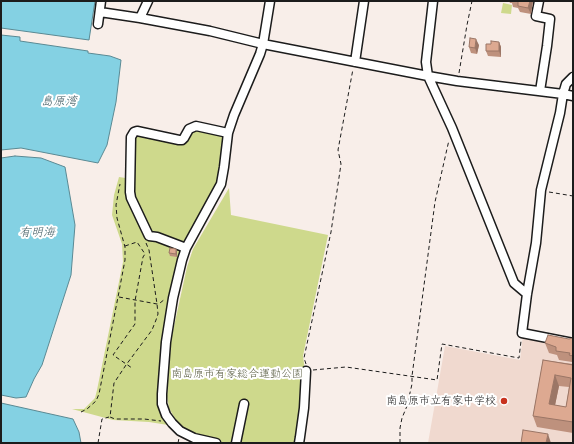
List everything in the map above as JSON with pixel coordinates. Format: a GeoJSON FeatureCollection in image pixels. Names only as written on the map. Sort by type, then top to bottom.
{"type":"FeatureCollection","features":[{"type":"Feature","properties":{"kind":"street"},"geometry":{"type":"LineString","coordinates":[[98,24],[101,1]]}},
{"type":"Feature","properties":{"kind":"street"},"geometry":{"type":"LineString","coordinates":[[140,18],[148,1]]}},
{"type":"Feature","properties":{"kind":"street"},"geometry":{"type":"LineString","coordinates":[[216,443],[194,438],[180,431],[166,415],[162,404],[162,394],[166,342],[173,298],[182,260],[186,248],[221,184],[228,133],[260,54],[270,1]]}},
{"type":"Feature","properties":{"kind":"street"},"geometry":{"type":"LineString","coordinates":[[354,62],[364,1]]}},
{"type":"Feature","properties":{"kind":"street"},"geometry":{"type":"LineString","coordinates":[[433,1],[426,62],[428,76],[452,128],[514,283],[527,294]]}},
{"type":"Feature","properties":{"kind":"street"},"geometry":{"type":"LineString","coordinates":[[539,1],[536,16],[550,19],[540,91]]}},
{"type":"Feature","properties":{"kind":"street"},"geometry":{"type":"LineString","coordinates":[[100,12],[210,31],[263,44],[428,76],[573,96]]}},
{"type":"Feature","properties":{"kind":"street"},"geometry":{"type":"LineString","coordinates":[[573,77],[566,84],[563,94],[560,113],[541,190],[536,243],[522,333],[573,343]]}},
{"type":"Feature","properties":{"kind":"street"},"geometry":{"type":"LineString","coordinates":[[186,248],[157,237],[149,236],[131,198],[131,137],[134,132],[137,131],[182,140],[189,129],[196,126],[228,133]]}},
{"type":"Feature","properties":{"kind":"street"},"geometry":{"type":"LineString","coordinates":[[299,443],[304,408],[306,371]]}},
{"type":"Feature","properties":{"kind":"street"},"geometry":{"type":"LineString","coordinates":[[236,443],[244,404]]}},
{"type":"Feature","properties":{"kind":"path"},"geometry":{"type":"LineString","coordinates":[[457,81],[472,1]]}},
{"type":"Feature","properties":{"kind":"path"},"geometry":{"type":"LineString","coordinates":[[354,62],[338,150],[341,164],[331,232],[304,358],[306,371],[346,367],[437,380],[442,344],[519,358],[522,333]]}},
{"type":"Feature","properties":{"kind":"path"},"geometry":{"type":"LineString","coordinates":[[400,443],[402,418],[407,406],[412,384],[435,202],[452,128]]}},
{"type":"Feature","properties":{"kind":"path"},"geometry":{"type":"LineString","coordinates":[[81,412],[96,401],[125,260],[125,247],[117,218],[116,205],[120,184]]}},
{"type":"Feature","properties":{"kind":"path"},"geometry":{"type":"LineString","coordinates":[[541,190],[573,196]]}},
{"type":"Feature","properties":{"kind":"path"},"geometry":{"type":"LineString","coordinates":[[110,417],[114,383],[152,330],[158,314],[149,250],[144,239]]}},
{"type":"Feature","properties":{"kind":"path"},"geometry":{"type":"LineString","coordinates":[[125,247],[137,242],[145,254],[143,257],[135,301],[136,324],[113,355],[132,368]]}},
{"type":"Feature","properties":{"kind":"path"},"geometry":{"type":"LineString","coordinates":[[118,297],[157,304],[166,298],[173,298]]}},
{"type":"Feature","properties":{"kind":"path"},"geometry":{"type":"LineString","coordinates":[[98,443],[102,419],[110,417],[115,419],[152,420],[172,423]]}},
{"type":"Feature","properties":{"kind":"shaded area","name":"南島原市立有家中学校"},"geometry":{"type":"Polygon","coordinates":[[[523,335],[573,345],[573,443],[428,443],[445,346],[520,360],[523,335]]]}},
{"type":"Feature","properties":{"kind":"green space"},"geometry":{"type":"Polygon","coordinates":[[[503,3],[512,5],[511,14],[501,13],[503,3]]]}},
{"type":"Feature","properties":{"kind":"green space"},"geometry":{"type":"Polygon","coordinates":[[[195,128],[223,135],[223,151],[217,186],[188,237],[169,302],[164,417],[168,425],[149,422],[113,420],[72,409],[84,409],[95,398],[97,390],[123,262],[122,244],[112,215],[114,195],[119,177],[132,179],[134,142],[138,133],[184,144],[191,131],[195,128]]]}},
{"type":"Feature","properties":{"kind":"green space","name":"南島原市有家総合運動公園"},"geometry":{"type":"Polygon","coordinates":[[[229,188],[231,215],[328,235],[303,356],[305,371],[297,443],[196,443],[197,436],[178,424],[169,408],[167,396],[171,340],[187,267],[193,249],[229,188]]]}},
{"type":"Feature","properties":{"kind":"water"},"geometry":{"type":"Polygon","coordinates":[[[1,1],[95,1],[89,40],[1,28],[1,1]]]}},
{"type":"Feature","properties":{"kind":"water","name":"島原湾"},"geometry":{"type":"Polygon","coordinates":[[[1,35],[20,37],[20,41],[88,51],[88,53],[110,56],[121,60],[116,102],[107,145],[98,163],[21,148],[1,150],[1,35]]]}},
{"type":"Feature","properties":{"kind":"water","name":"有明海"},"geometry":{"type":"Polygon","coordinates":[[[15,156],[41,158],[65,167],[75,225],[71,275],[42,365],[26,397],[16,398],[1,395],[1,158],[15,156]]]}},
{"type":"Feature","properties":{"kind":"water"},"geometry":{"type":"Polygon","coordinates":[[[1,403],[73,419],[79,432],[81,443],[1,443],[1,403]]]}},
{"type":"Feature","properties":{"kind":"building"},"geometry":{"type":"Polygon","coordinates":[[[518,1],[530,1],[528,8],[518,6],[518,1]]]}},
{"type":"Feature","properties":{"kind":"building"},"geometry":{"type":"Polygon","coordinates":[[[470,38],[476,39],[475,48],[469,47],[470,38]]]}},
{"type":"Feature","properties":{"kind":"building"},"geometry":{"type":"Polygon","coordinates":[[[491,41],[499,42],[499,51],[486,51],[486,44],[491,44],[491,41]]]}},
{"type":"Feature","properties":{"kind":"building"},"geometry":{"type":"Polygon","coordinates":[[[170,248],[176,249],[176,254],[169,253],[170,248]]]}},
{"type":"Feature","properties":{"kind":"building"},"geometry":{"type":"Polygon","coordinates":[[[548,335],[569,339],[573,338],[573,356],[569,355],[570,353],[556,351],[556,347],[545,343],[548,335]]]}},
{"type":"Feature","properties":{"kind":"building"},"geometry":{"type":"Polygon","coordinates":[[[543,360],[573,365],[573,422],[533,416],[543,360]],[[555,375],[549,404],[566,407],[571,378],[555,375]]]}},
{"type":"Feature","properties":{"kind":"building"},"geometry":{"type":"Polygon","coordinates":[[[523,430],[548,434],[546,443],[521,443],[523,430]]]}},
{"type":"Feature","properties":{"kind":"place","name":"南島原市立有家中学校"},"geometry":{"type":"Point","coordinates":[504,401]}}]}
